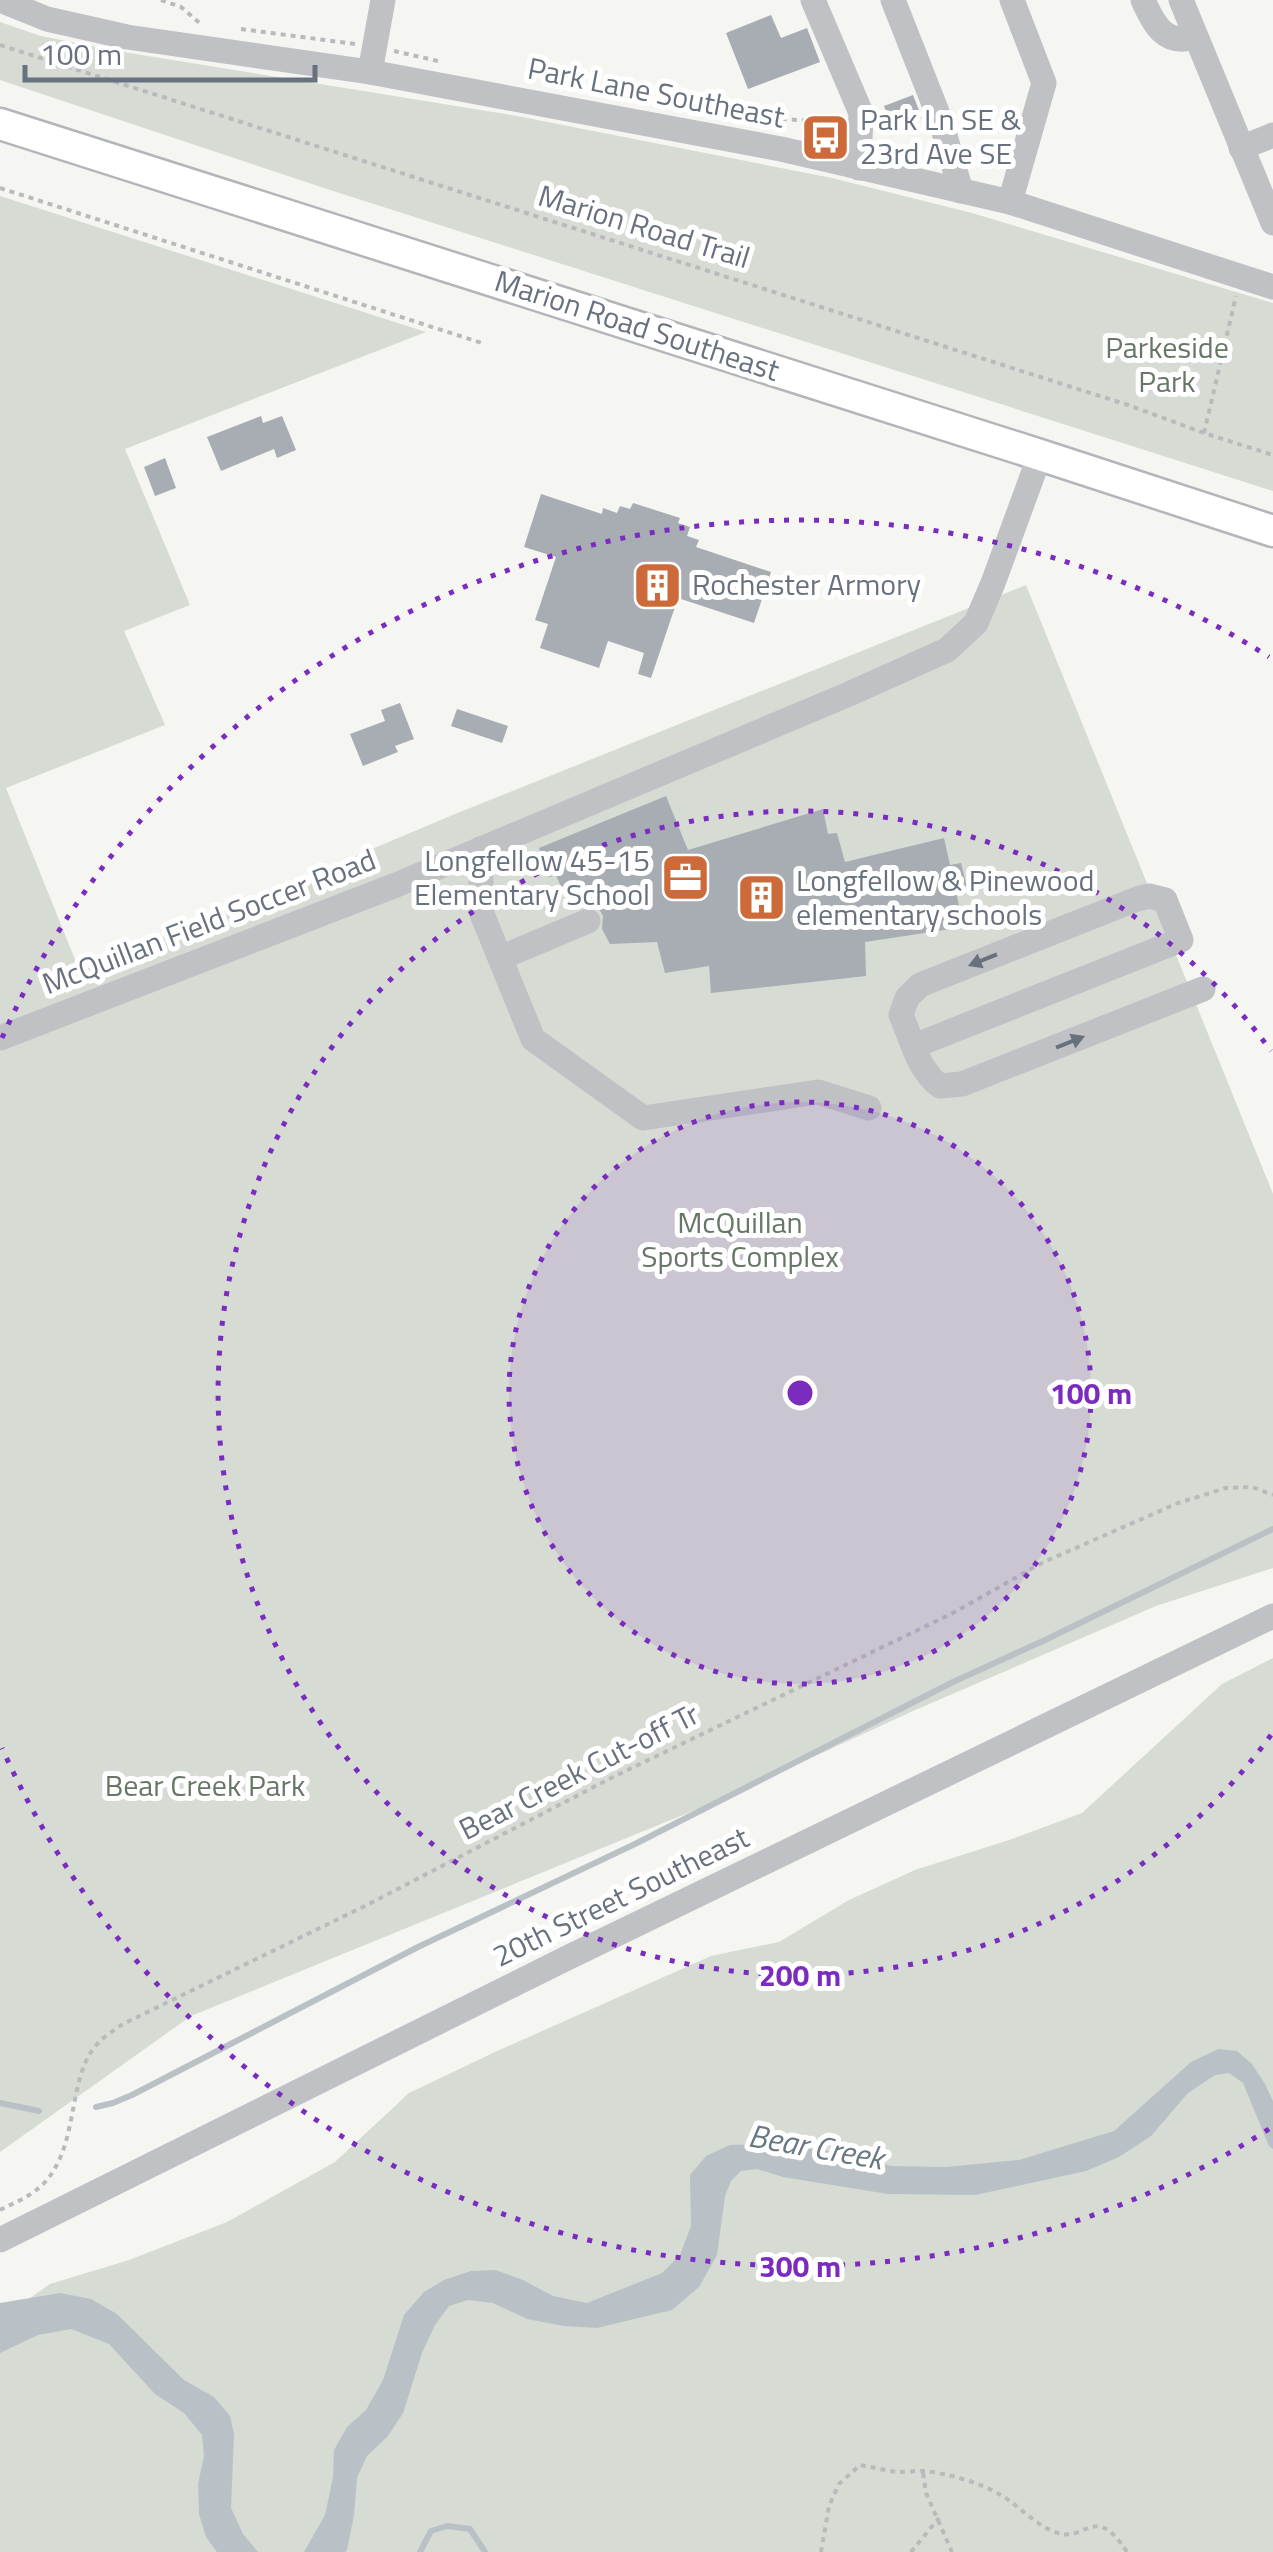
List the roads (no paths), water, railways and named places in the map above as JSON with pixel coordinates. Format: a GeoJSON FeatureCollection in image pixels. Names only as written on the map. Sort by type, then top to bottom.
{"type":"FeatureCollection","features":[{"type":"Feature","properties":{"kind":"main road","name":"Marion Road Southeast"},"geometry":{"type":"LineString","coordinates":[[0,124],[1273,531]]}},
{"type":"Feature","properties":{"kind":"street","name":"Park Lane Southeast"},"geometry":{"type":"LineString","coordinates":[[0,0],[51,10],[145,40],[372,59],[781,149],[1010,202],[1273,287]]}},
{"type":"Feature","properties":{"kind":"street"},"geometry":{"type":"LineString","coordinates":[[372,59],[383,0]]}},
{"type":"Feature","properties":{"kind":"street"},"geometry":{"type":"LineString","coordinates":[[813,0],[861,112],[860,168]]}},
{"type":"Feature","properties":{"kind":"street"},"geometry":{"type":"LineString","coordinates":[[893,0],[941,122],[961,191]]}},
{"type":"Feature","properties":{"kind":"street"},"geometry":{"type":"LineString","coordinates":[[1010,202],[1044,84],[1012,0]]}},
{"type":"Feature","properties":{"kind":"street"},"geometry":{"type":"LineString","coordinates":[[1143,0],[1157,28],[1170,38],[1181,41],[1196,37]]}},
{"type":"Feature","properties":{"kind":"street"},"geometry":{"type":"LineString","coordinates":[[1181,0],[1273,223]]}},
{"type":"Feature","properties":{"kind":"street"},"geometry":{"type":"LineString","coordinates":[[1241,148],[1273,135]]}},
{"type":"Feature","properties":{"kind":"street","name":"McQuillan Field Soccer Road"},"geometry":{"type":"LineString","coordinates":[[0,1038],[442,866],[947,650],[976,624],[1040,455]]}},
{"type":"Feature","properties":{"kind":"street"},"geometry":{"type":"LineString","coordinates":[[480,850],[482,914],[533,1038],[643,1118],[818,1092],[869,1108]]}},
{"type":"Feature","properties":{"kind":"street"},"geometry":{"type":"LineString","coordinates":[[914,1046],[1181,940],[1165,900],[1149,896],[920,986],[907,998],[902,1015],[914,1046],[927,1076],[940,1086],[962,1084],[1203,989]]}},
{"type":"Feature","properties":{"kind":"street"},"geometry":{"type":"LineString","coordinates":[[500,958],[588,921]]}},
{"type":"Feature","properties":{"kind":"street","name":"20th Street Southeast"},"geometry":{"type":"LineString","coordinates":[[0,2240],[565,1959],[1273,1616]]}},
{"type":"Feature","properties":{"kind":"waterway"},"geometry":{"type":"LineString","coordinates":[[96,2107],[132,2095],[418,1947],[635,1844],[953,1682],[1273,1529]]}},
{"type":"Feature","properties":{"kind":"waterway"},"geometry":{"type":"LineString","coordinates":[[0,2103],[39,2111]]}},
{"type":"Feature","properties":{"kind":"waterway"},"geometry":{"type":"LineString","coordinates":[[420,2552],[431,2531],[447,2526],[470,2529],[485,2552]]}},
{"type":"Feature","properties":{"kind":"place","name":"Park Ln SE & 23rd Ave SE"},"geometry":{"type":"Point","coordinates":[825,137]}},
{"type":"Feature","properties":{"kind":"place","name":"Rochester Armory"},"geometry":{"type":"Point","coordinates":[657,585]}},
{"type":"Feature","properties":{"kind":"place","name":"Longfellow 45-15 Elementary School"},"geometry":{"type":"Point","coordinates":[685,878]}},
{"type":"Feature","properties":{"kind":"place","name":"Longfellow & Pinewood elementary schools"},"geometry":{"type":"Point","coordinates":[761,898]}},
{"type":"Feature","properties":{"kind":"park label","name":"Parkeside Park"},"geometry":{"type":"Point","coordinates":[1167,365]}},
{"type":"Feature","properties":{"kind":"park label","name":"McQuillan Sports Complex"},"geometry":{"type":"Point","coordinates":[740,1240]}},
{"type":"Feature","properties":{"kind":"park label","name":"Bear Creek Park"},"geometry":{"type":"Point","coordinates":[205,1786]}},
{"type":"Feature","properties":{"kind":"water label","name":"Bear Creek"},"geometry":{"type":"Point","coordinates":[816,2147]}}]}
